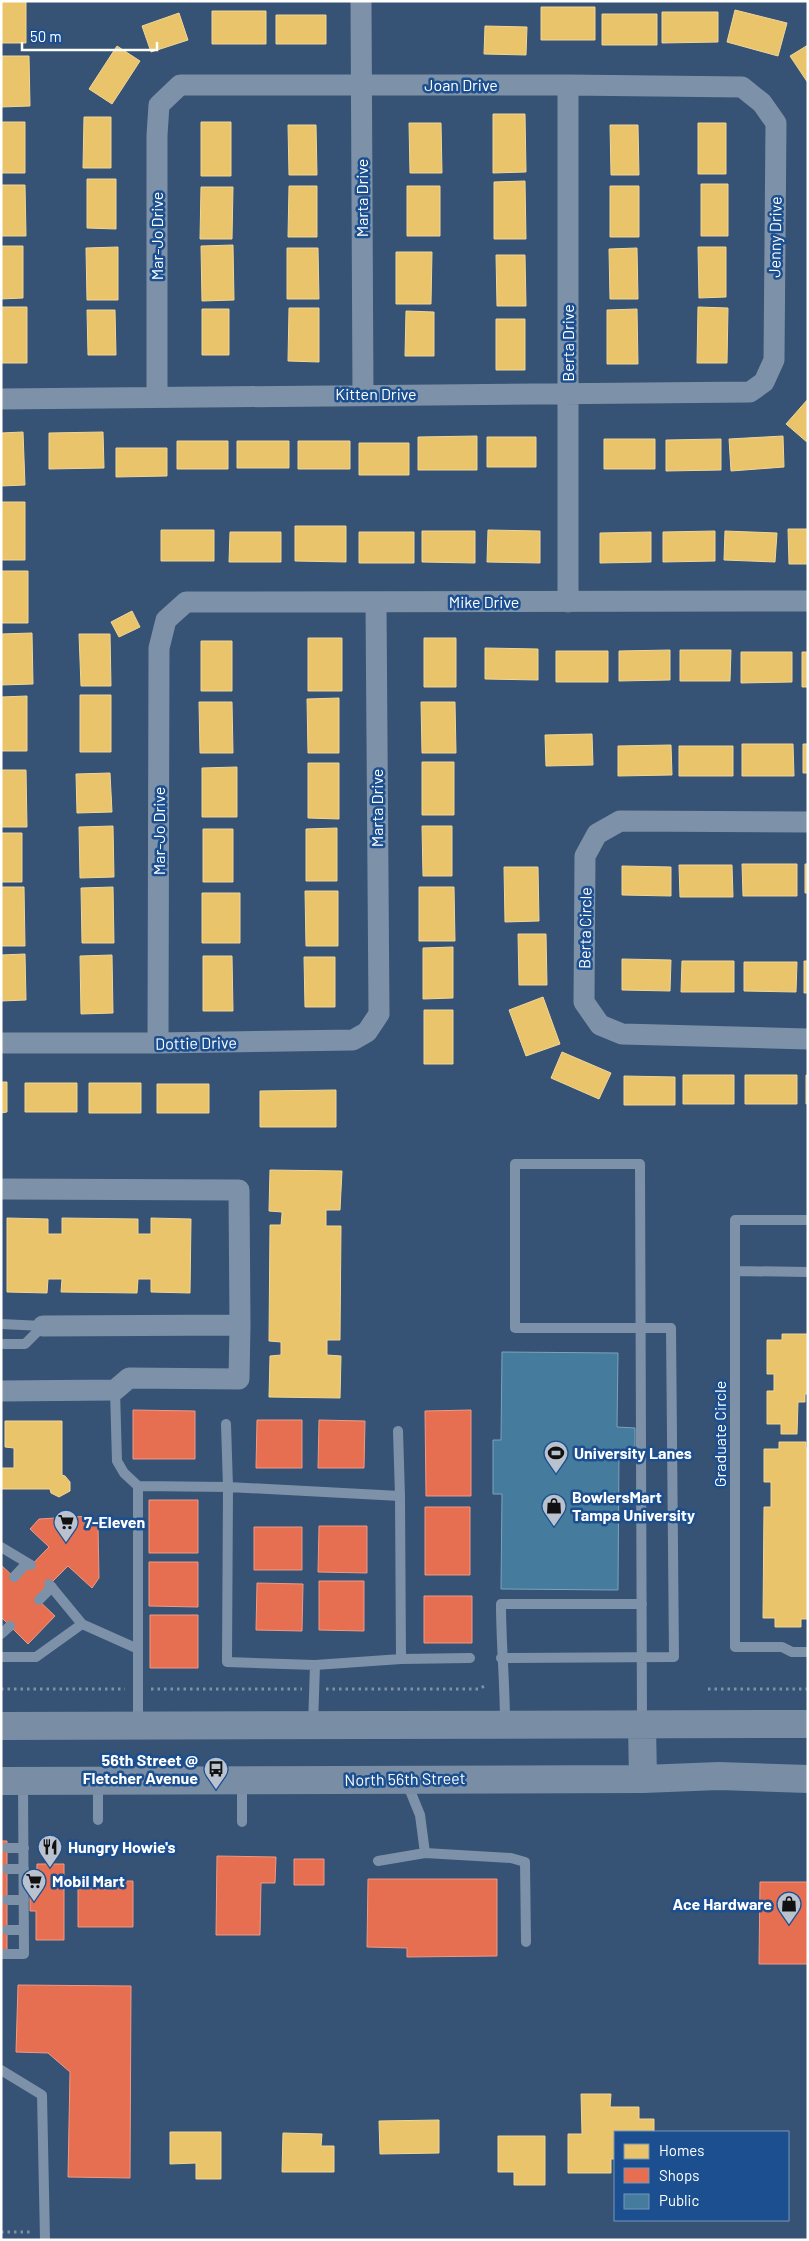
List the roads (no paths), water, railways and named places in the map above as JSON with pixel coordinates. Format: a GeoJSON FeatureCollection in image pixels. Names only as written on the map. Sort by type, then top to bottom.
{"type":"FeatureCollection","features":[{"type":"Feature","properties":{"kind":"main road"},"geometry":{"type":"LineString","coordinates":[[642,1724],[643,1778]]}},
{"type":"Feature","properties":{"kind":"main road"},"geometry":{"type":"LineString","coordinates":[[1,1726],[808,1724]]}},
{"type":"Feature","properties":{"kind":"main road"},"geometry":{"type":"LineString","coordinates":[[719,1776],[746,1768],[808,1767]]}},
{"type":"Feature","properties":{"kind":"main road","name":"North 56th Street"},"geometry":{"type":"LineString","coordinates":[[12,1781],[242,1781],[719,1776],[808,1779]]}},
{"type":"Feature","properties":{"kind":"street","name":"Marta Drive"},"geometry":{"type":"LineString","coordinates":[[361,1],[363,394]]}},
{"type":"Feature","properties":{"kind":"street","name":"Joan Drive"},"geometry":{"type":"LineString","coordinates":[[180,85],[568,84],[742,87]]}},
{"type":"Feature","properties":{"kind":"street","name":"Berta Drive"},"geometry":{"type":"LineString","coordinates":[[568,84],[568,602]]}},
{"type":"Feature","properties":{"kind":"street","name":"Mar-Jo Drive"},"geometry":{"type":"LineString","coordinates":[[157,396],[157,135],[159,105],[180,85]]}},
{"type":"Feature","properties":{"kind":"street","name":"Jenny Drive"},"geometry":{"type":"LineString","coordinates":[[742,87],[762,103],[776,123],[774,360],[764,382],[750,392]]}},
{"type":"Feature","properties":{"kind":"street","name":"Kitten Drive"},"geometry":{"type":"LineString","coordinates":[[1,398],[750,392]]}},
{"type":"Feature","properties":{"kind":"street","name":"Mike Drive"},"geometry":{"type":"LineString","coordinates":[[166,620],[186,602],[808,601]]}},
{"type":"Feature","properties":{"kind":"street","name":"Marta Drive"},"geometry":{"type":"LineString","coordinates":[[376,602],[378,1014]]}},
{"type":"Feature","properties":{"kind":"street","name":"Mar-Jo Drive"},"geometry":{"type":"LineString","coordinates":[[158,1043],[159,648],[166,620]]}},
{"type":"Feature","properties":{"kind":"street","name":"Berta Circle"},"geometry":{"type":"LineString","coordinates":[[808,822],[620,821],[597,834],[586,856],[584,1002],[600,1025],[622,1034],[808,1039]]}},
{"type":"Feature","properties":{"kind":"street","name":"Dottie Drive"},"geometry":{"type":"LineString","coordinates":[[1,1042],[158,1043],[353,1040],[367,1032],[378,1014]]}},
{"type":"Feature","properties":{"kind":"street"},"geometry":{"type":"LineString","coordinates":[[1,1188],[239,1190],[240,1325],[239,1379],[129,1378],[115,1390],[1,1391]]}},
{"type":"Feature","properties":{"kind":"street"},"geometry":{"type":"LineString","coordinates":[[43,1326],[240,1325]]}},
{"type":"Feature","properties":{"kind":"lane"},"geometry":{"type":"LineString","coordinates":[[501,1658],[642,1657],[674,1657],[671,1328],[641,1328],[514,1328],[514,1164],[640,1164],[641,1328],[642,1604],[642,1657],[642,1724]]}},
{"type":"Feature","properties":{"kind":"lane","name":"Graduate Circle"},"geometry":{"type":"LineString","coordinates":[[808,1220],[735,1220],[736,1647],[782,1646],[792,1652],[808,1652]]}},
{"type":"Feature","properties":{"kind":"lane"},"geometry":{"type":"LineString","coordinates":[[735,1271],[808,1272]]}},
{"type":"Feature","properties":{"kind":"lane"},"geometry":{"type":"LineString","coordinates":[[1,1324],[43,1326]]}},
{"type":"Feature","properties":{"kind":"lane"},"geometry":{"type":"LineString","coordinates":[[1,1344],[25,1344],[43,1326]]}},
{"type":"Feature","properties":{"kind":"lane"},"geometry":{"type":"LineString","coordinates":[[115,1390],[117,1460],[124,1473],[138,1486],[228,1487],[400,1496]]}},
{"type":"Feature","properties":{"kind":"lane"},"geometry":{"type":"LineString","coordinates":[[226,1424],[228,1487],[227,1662],[315,1665],[401,1659],[470,1658]]}},
{"type":"Feature","properties":{"kind":"lane"},"geometry":{"type":"LineString","coordinates":[[398,1431],[401,1659]]}},
{"type":"Feature","properties":{"kind":"lane"},"geometry":{"type":"LineString","coordinates":[[138,1486],[138,1727]]}},
{"type":"Feature","properties":{"kind":"lane"},"geometry":{"type":"LineString","coordinates":[[1,1547],[29,1564],[14,1577]]}},
{"type":"Feature","properties":{"kind":"lane"},"geometry":{"type":"LineString","coordinates":[[39,1600],[51,1586],[82,1624],[138,1649]]}},
{"type":"Feature","properties":{"kind":"lane"},"geometry":{"type":"LineString","coordinates":[[505,1725],[505,1676],[501,1658],[501,1604],[642,1604]]}},
{"type":"Feature","properties":{"kind":"lane"},"geometry":{"type":"LineString","coordinates":[[1,1657],[36,1657],[82,1624]]}},
{"type":"Feature","properties":{"kind":"lane"},"geometry":{"type":"LineString","coordinates":[[1,1634],[10,1626]]}},
{"type":"Feature","properties":{"kind":"lane"},"geometry":{"type":"LineString","coordinates":[[313,1726],[315,1665]]}},
{"type":"Feature","properties":{"kind":"lane"},"geometry":{"type":"LineString","coordinates":[[406,1778],[420,1815],[425,1853]]}},
{"type":"Feature","properties":{"kind":"lane"},"geometry":{"type":"LineString","coordinates":[[98,1780],[98,1820]]}},
{"type":"Feature","properties":{"kind":"lane"},"geometry":{"type":"LineString","coordinates":[[1,1954],[24,1954],[24,1848],[12,1781]]}},
{"type":"Feature","properties":{"kind":"lane"},"geometry":{"type":"LineString","coordinates":[[242,1781],[242,1822]]}},
{"type":"Feature","properties":{"kind":"lane"},"geometry":{"type":"LineString","coordinates":[[7,1848],[24,1848]]}},
{"type":"Feature","properties":{"kind":"lane"},"geometry":{"type":"LineString","coordinates":[[378,1860],[425,1853],[511,1858],[525,1862],[526,1942]]}},
{"type":"Feature","properties":{"kind":"lane"},"geometry":{"type":"LineString","coordinates":[[7,1869],[24,1869]]}},
{"type":"Feature","properties":{"kind":"lane"},"geometry":{"type":"LineString","coordinates":[[7,1900],[24,1900]]}},
{"type":"Feature","properties":{"kind":"lane"},"geometry":{"type":"LineString","coordinates":[[7,1930],[24,1930]]}},
{"type":"Feature","properties":{"kind":"lane"},"geometry":{"type":"LineString","coordinates":[[1,2070],[42,2095],[45,2240]]}},
{"type":"Feature","properties":{"kind":"place","name":"University Lanes"},"geometry":{"type":"Point","coordinates":[556,1474]}},
{"type":"Feature","properties":{"kind":"place","name":"BowlersMart Tampa University"},"geometry":{"type":"Point","coordinates":[554,1527]}},
{"type":"Feature","properties":{"kind":"place","name":"7-Eleven"},"geometry":{"type":"Point","coordinates":[66,1543]}},
{"type":"Feature","properties":{"kind":"place","name":"56th Street @ Fletcher Avenue"},"geometry":{"type":"Point","coordinates":[216,1790]}},
{"type":"Feature","properties":{"kind":"place","name":"Hungry Howie's"},"geometry":{"type":"Point","coordinates":[50,1868]}},
{"type":"Feature","properties":{"kind":"place","name":"Mobil Mart"},"geometry":{"type":"Point","coordinates":[34,1902]}},
{"type":"Feature","properties":{"kind":"place","name":"Ace Hardware"},"geometry":{"type":"Point","coordinates":[789,1925]}}]}
